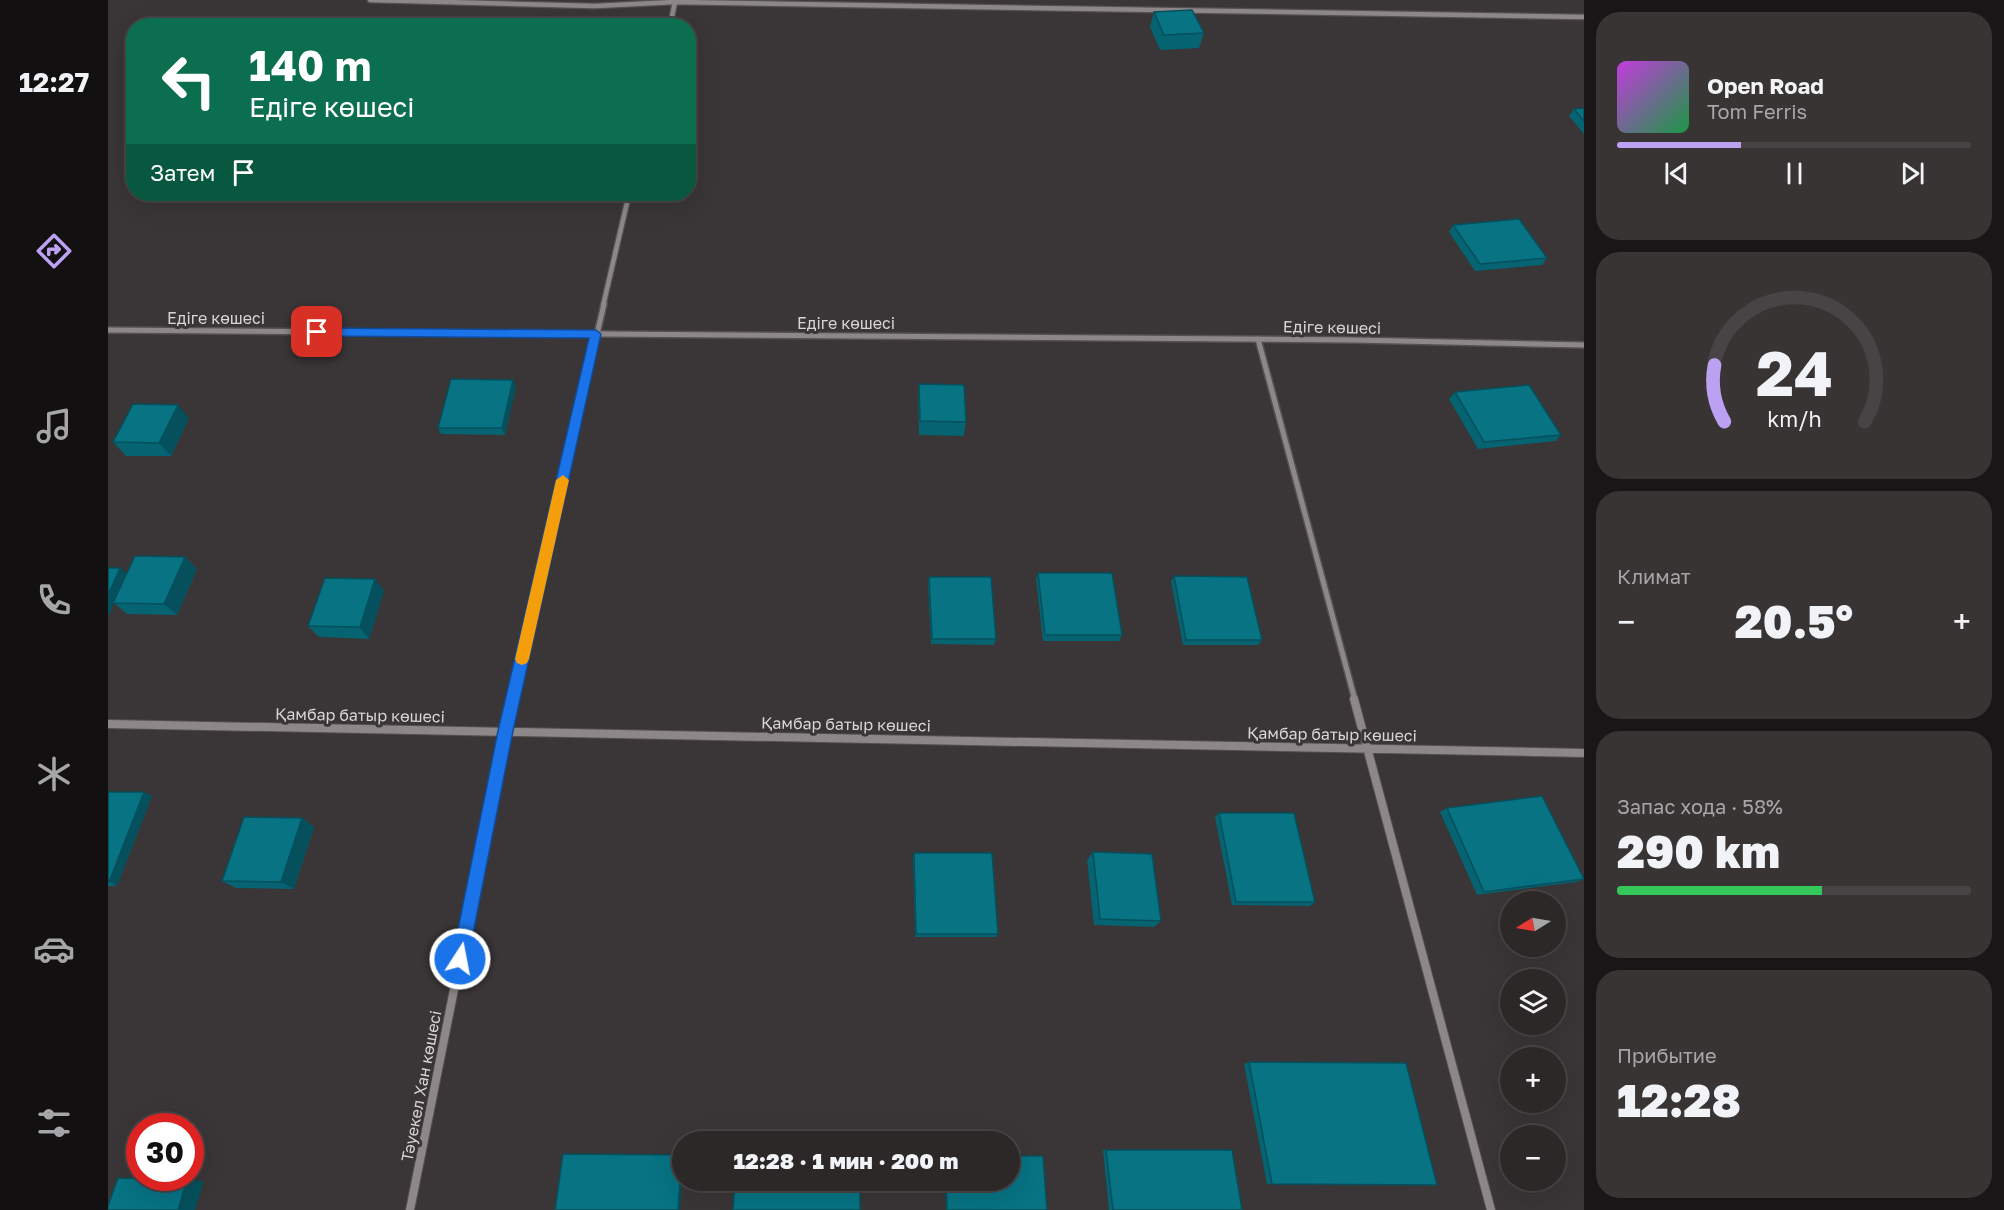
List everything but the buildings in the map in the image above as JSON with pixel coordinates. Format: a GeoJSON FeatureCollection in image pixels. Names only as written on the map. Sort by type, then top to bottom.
{"type":"FeatureCollection","features":[{"type":"Feature","properties":{"kind":"street"},"geometry":{"type":"LineString","coordinates":[[370,0],[595,6],[675,2],[1584,17]]}},
{"type":"Feature","properties":{"kind":"street"},"geometry":{"type":"LineString","coordinates":[[672,18],[675,2]]}},
{"type":"Feature","properties":{"kind":"street","name":"Тәуекел Хан көшесі"},"geometry":{"type":"LineString","coordinates":[[410,1210],[505,731],[627,201]]}},
{"type":"Feature","properties":{"kind":"street","name":"Едіге көшесі"},"geometry":{"type":"LineString","coordinates":[[108,330],[1258,339],[1584,345]]}},
{"type":"Feature","properties":{"kind":"street"},"geometry":{"type":"LineString","coordinates":[[1258,339],[1491,1210]]}},
{"type":"Feature","properties":{"kind":"street","name":"Қамбар батыр көшесі"},"geometry":{"type":"LineString","coordinates":[[108,724],[1584,753]]}},
{"type":"Feature","properties":{"kind":"slow traffic"},"geometry":{"type":"LineString","coordinates":[[522,659],[563,480]]}},
{"type":"Feature","properties":{"kind":"route"},"geometry":{"type":"LineString","coordinates":[[317,332],[596,334],[505,731],[460,959]]}}]}
